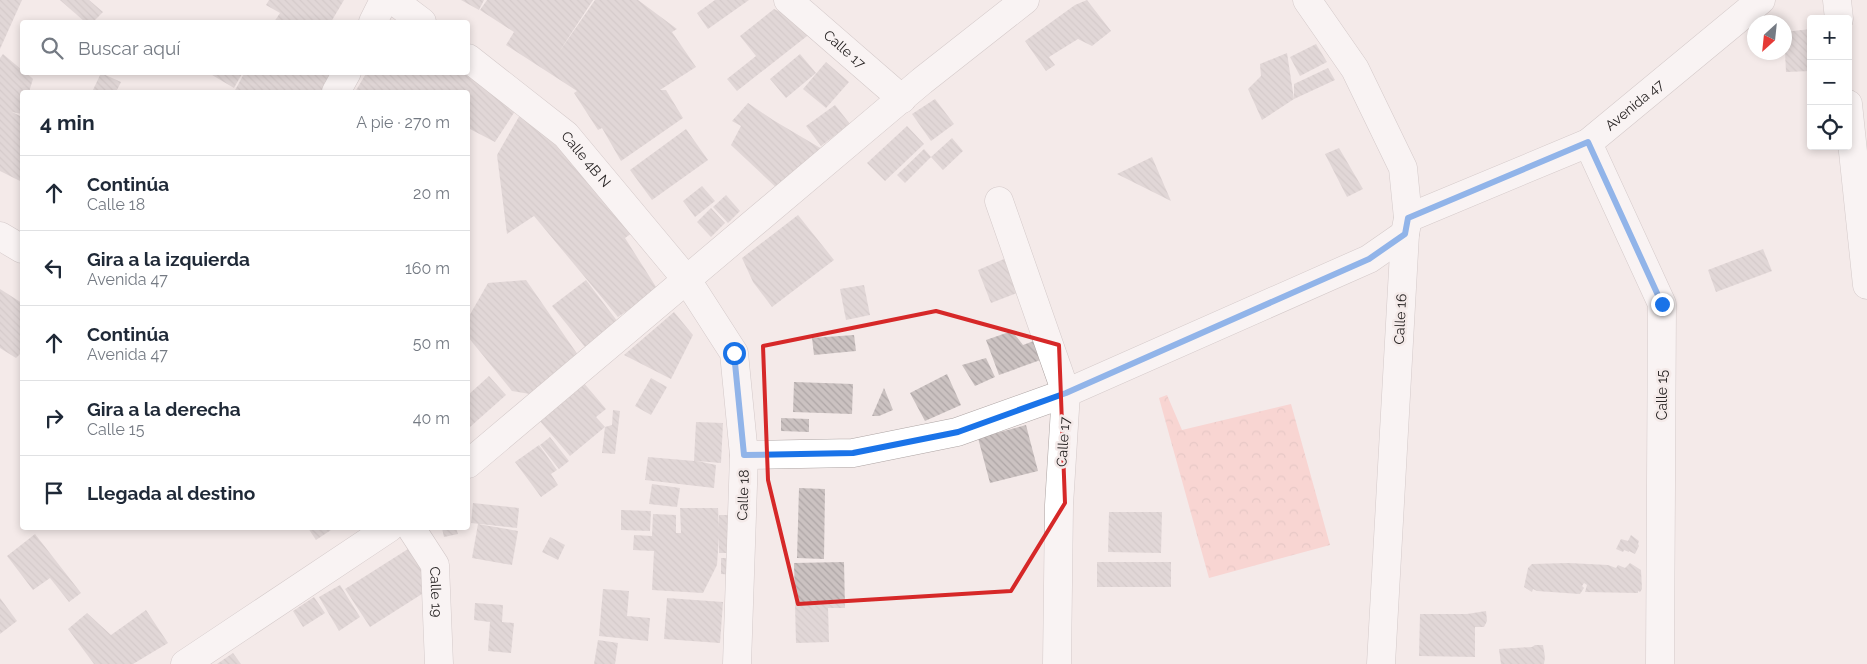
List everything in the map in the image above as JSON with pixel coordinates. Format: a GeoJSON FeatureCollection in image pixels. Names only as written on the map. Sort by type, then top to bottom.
{"type":"FeatureCollection","features":[{"type":"Feature","properties":{"kind":"street"},"geometry":{"type":"LineString","coordinates":[[374,20],[384,0]]}},
{"type":"Feature","properties":{"kind":"street"},"geometry":{"type":"LineString","coordinates":[[393,0],[419,20]]}},
{"type":"Feature","properties":{"kind":"street","name":"Calle 17"},"geometry":{"type":"LineString","coordinates":[[788,0],[902,98]]}},
{"type":"Feature","properties":{"kind":"street"},"geometry":{"type":"LineString","coordinates":[[470,462],[902,98],[1025,0]]}},
{"type":"Feature","properties":{"kind":"street","name":"Calle 16"},"geometry":{"type":"LineString","coordinates":[[1308,0],[1354,68],[1403,168],[1406,226],[1381,664]]}},
{"type":"Feature","properties":{"kind":"street","name":"Avenida 47"},"geometry":{"type":"LineString","coordinates":[[744,455],[853,453],[958,432],[1066,393],[1369,259],[1406,226],[1588,142],[1761,0]]}},
{"type":"Feature","properties":{"kind":"street"},"geometry":{"type":"LineString","coordinates":[[1837,0],[1839,15]]}},
{"type":"Feature","properties":{"kind":"street","name":"Calle 4B N"},"geometry":{"type":"LineString","coordinates":[[470,60],[566,135],[687,280]]}},
{"type":"Feature","properties":{"kind":"street"},"geometry":{"type":"LineString","coordinates":[[337,90],[345,75]]}},
{"type":"Feature","properties":{"kind":"street"},"geometry":{"type":"LineString","coordinates":[[1848,105],[1867,285]]}},
{"type":"Feature","properties":{"kind":"street","name":"Calle 15"},"geometry":{"type":"LineString","coordinates":[[1588,142],[1662,304],[1660,664]]}},
{"type":"Feature","properties":{"kind":"street","name":"Calle 17"},"geometry":{"type":"LineString","coordinates":[[999,201],[1066,393],[1059,505],[1057,664]]}},
{"type":"Feature","properties":{"kind":"street"},"geometry":{"type":"LineString","coordinates":[[0,236],[20,247]]}},
{"type":"Feature","properties":{"kind":"street","name":"Calle 18"},"geometry":{"type":"LineString","coordinates":[[687,280],[734,353],[744,455],[737,664]]}},
{"type":"Feature","properties":{"kind":"street"},"geometry":{"type":"LineString","coordinates":[[185,664],[386,530]]}},
{"type":"Feature","properties":{"kind":"street","name":"Calle 19"},"geometry":{"type":"LineString","coordinates":[[412,530],[435,565],[439,664]]}},
{"type":"Feature","properties":{"kind":"highlighted area"},"geometry":{"type":"Polygon","coordinates":[[[936,311],[1059,345],[1065,503],[1011,591],[798,604],[768,480],[763,346],[936,311]]]}},
{"type":"Feature","properties":{"kind":"green space"},"geometry":{"type":"Polygon","coordinates":[[[1167,395],[1182,430],[1291,404],[1330,545],[1209,578],[1159,398],[1167,395]]]}},
{"type":"Feature","properties":{"kind":"building"},"geometry":{"type":"Polygon","coordinates":[[[0,0],[22,0],[0,49],[0,0]]]}},
{"type":"Feature","properties":{"kind":"building"},"geometry":{"type":"Polygon","coordinates":[[[60,0],[89,0],[103,12],[95,20],[83,20],[60,0]]]}},
{"type":"Feature","properties":{"kind":"building"},"geometry":{"type":"Polygon","coordinates":[[[269,0],[344,0],[332,20],[275,20],[280,13],[266,5],[269,0]]]}},
{"type":"Feature","properties":{"kind":"building"},"geometry":{"type":"Polygon","coordinates":[[[461,0],[484,0],[479,10],[461,0]]]}},
{"type":"Feature","properties":{"kind":"building"},"geometry":{"type":"Polygon","coordinates":[[[487,0],[593,0],[559,52],[595,0],[638,0],[677,29],[672,32],[696,67],[660,90],[666,90],[683,118],[621,161],[602,128],[598,130],[574,93],[577,91],[506,45],[514,32],[480,10],[487,0]]]}},
{"type":"Feature","properties":{"kind":"building"},"geometry":{"type":"Polygon","coordinates":[[[715,0],[749,0],[708,29],[697,13],[715,0]]]}},
{"type":"Feature","properties":{"kind":"building"},"geometry":{"type":"Polygon","coordinates":[[[1087,0],[1111,31],[1092,46],[1078,39],[1049,57],[1055,65],[1046,71],[1025,41],[1075,5],[1087,0]]]}},
{"type":"Feature","properties":{"kind":"building"},"geometry":{"type":"Polygon","coordinates":[[[774,9],[816,29],[737,91],[727,79],[756,56],[740,36],[774,9]]]}},
{"type":"Feature","properties":{"kind":"building"},"geometry":{"type":"Polygon","coordinates":[[[1807,29],[1807,71],[1786,72],[1785,60],[1792,60],[1792,31],[1807,29]]]}},
{"type":"Feature","properties":{"kind":"building"},"geometry":{"type":"Polygon","coordinates":[[[1316,44],[1327,62],[1300,76],[1290,57],[1316,44]]]}},
{"type":"Feature","properties":{"kind":"building"},"geometry":{"type":"Polygon","coordinates":[[[1287,53],[1294,99],[1262,120],[1248,89],[1261,76],[1260,64],[1287,53]]]}},
{"type":"Feature","properties":{"kind":"building"},"geometry":{"type":"Polygon","coordinates":[[[3,54],[20,68],[20,75],[28,75],[33,79],[30,90],[20,90],[20,114],[12,112],[20,116],[20,181],[0,171],[0,58],[3,54]]]}},
{"type":"Feature","properties":{"kind":"building"},"geometry":{"type":"Polygon","coordinates":[[[800,54],[816,73],[786,98],[770,79],[800,54]]]}},
{"type":"Feature","properties":{"kind":"building"},"geometry":{"type":"Polygon","coordinates":[[[826,62],[849,82],[826,108],[803,89],[826,62]]]}},
{"type":"Feature","properties":{"kind":"building"},"geometry":{"type":"Polygon","coordinates":[[[1328,68],[1335,80],[1294,99],[1294,84],[1328,68]]]}},
{"type":"Feature","properties":{"kind":"building"},"geometry":{"type":"Polygon","coordinates":[[[470,73],[519,105],[495,142],[470,129],[470,90],[356,90],[365,75],[470,75],[470,73]]]}},
{"type":"Feature","properties":{"kind":"building"},"geometry":{"type":"Polygon","coordinates":[[[100,75],[105,75],[121,82],[117,90],[93,90],[100,75]]]}},
{"type":"Feature","properties":{"kind":"building"},"geometry":{"type":"Polygon","coordinates":[[[212,75],[241,75],[234,88],[212,75]]]}},
{"type":"Feature","properties":{"kind":"building"},"geometry":{"type":"Polygon","coordinates":[[[243,75],[330,75],[322,90],[235,90],[243,75]]]}},
{"type":"Feature","properties":{"kind":"building"},"geometry":{"type":"Polygon","coordinates":[[[935,99],[954,124],[931,141],[912,114],[935,99]]]}},
{"type":"Feature","properties":{"kind":"building"},"geometry":{"type":"Polygon","coordinates":[[[748,103],[822,149],[781,192],[731,145],[741,126],[732,121],[748,103]]]}},
{"type":"Feature","properties":{"kind":"building"},"geometry":{"type":"Polygon","coordinates":[[[835,105],[850,124],[821,146],[806,126],[835,105]]]}},
{"type":"Feature","properties":{"kind":"building"},"geometry":{"type":"Polygon","coordinates":[[[524,108],[639,228],[625,238],[658,290],[618,317],[534,216],[507,234],[497,155],[524,108]]]}},
{"type":"Feature","properties":{"kind":"building"},"geometry":{"type":"Polygon","coordinates":[[[907,126],[924,144],[885,181],[867,163],[907,126]]]}},
{"type":"Feature","properties":{"kind":"building"},"geometry":{"type":"Polygon","coordinates":[[[686,129],[708,160],[652,200],[630,170],[686,129]]]}},
{"type":"Feature","properties":{"kind":"building"},"geometry":{"type":"Polygon","coordinates":[[[952,138],[963,151],[943,170],[931,157],[952,138]]]}},
{"type":"Feature","properties":{"kind":"building"},"geometry":{"type":"Polygon","coordinates":[[[1339,148],[1363,189],[1347,197],[1325,154],[1339,148]]]}},
{"type":"Feature","properties":{"kind":"building"},"geometry":{"type":"Polygon","coordinates":[[[924,149],[931,157],[905,183],[897,175],[924,149]]]}},
{"type":"Feature","properties":{"kind":"building"},"geometry":{"type":"Polygon","coordinates":[[[1152,157],[1171,201],[1117,174],[1152,157]]]}},
{"type":"Feature","properties":{"kind":"building"},"geometry":{"type":"Polygon","coordinates":[[[702,186],[715,201],[695,217],[683,201],[702,186]]]}},
{"type":"Feature","properties":{"kind":"building"},"geometry":{"type":"Polygon","coordinates":[[[726,195],[740,211],[728,223],[713,207],[726,195]]]}},
{"type":"Feature","properties":{"kind":"building"},"geometry":{"type":"Polygon","coordinates":[[[711,208],[725,223],[711,237],[697,222],[711,208]]]}},
{"type":"Feature","properties":{"kind":"building"},"geometry":{"type":"Polygon","coordinates":[[[798,215],[834,260],[772,307],[753,282],[742,258],[798,215]]]}},
{"type":"Feature","properties":{"kind":"building"},"geometry":{"type":"Polygon","coordinates":[[[1763,249],[1772,271],[1716,292],[1708,270],[1763,249]]]}},
{"type":"Feature","properties":{"kind":"building"},"geometry":{"type":"Polygon","coordinates":[[[1004,259],[1017,293],[991,303],[978,270],[1004,259]]]}},
{"type":"Feature","properties":{"kind":"building"},"geometry":{"type":"Polygon","coordinates":[[[526,280],[578,355],[530,394],[512,391],[470,339],[470,314],[488,283],[526,280]]]}},
{"type":"Feature","properties":{"kind":"building"},"geometry":{"type":"Polygon","coordinates":[[[586,280],[618,322],[585,347],[552,306],[586,280]]]}},
{"type":"Feature","properties":{"kind":"building"},"geometry":{"type":"Polygon","coordinates":[[[864,285],[870,315],[846,320],[840,289],[864,285]]]}},
{"type":"Feature","properties":{"kind":"building"},"geometry":{"type":"Polygon","coordinates":[[[0,289],[20,302],[20,354],[16,358],[0,348],[0,289]]]}},
{"type":"Feature","properties":{"kind":"building"},"geometry":{"type":"Polygon","coordinates":[[[674,312],[693,335],[671,379],[624,355],[674,312]]]}},
{"type":"Feature","properties":{"kind":"building"},"geometry":{"type":"Polygon","coordinates":[[[1012,331],[1023,345],[1039,339],[1046,358],[999,375],[986,340],[1012,331]]]}},
{"type":"Feature","properties":{"kind":"building"},"geometry":{"type":"Polygon","coordinates":[[[854,335],[856,351],[814,355],[812,338],[854,335]]]}},
{"type":"Feature","properties":{"kind":"building"},"geometry":{"type":"Polygon","coordinates":[[[986,358],[995,377],[975,386],[962,365],[986,358]]]}},
{"type":"Feature","properties":{"kind":"building"},"geometry":{"type":"Polygon","coordinates":[[[947,374],[961,405],[925,421],[910,393],[947,374]]]}},
{"type":"Feature","properties":{"kind":"building"},"geometry":{"type":"Polygon","coordinates":[[[489,376],[506,395],[470,427],[470,393],[489,376]]]}},
{"type":"Feature","properties":{"kind":"building"},"geometry":{"type":"Polygon","coordinates":[[[651,378],[667,387],[651,415],[635,406],[651,378]]]}},
{"type":"Feature","properties":{"kind":"building"},"geometry":{"type":"Polygon","coordinates":[[[583,382],[606,409],[596,417],[605,427],[570,456],[539,420],[583,382]]]}},
{"type":"Feature","properties":{"kind":"building"},"geometry":{"type":"Polygon","coordinates":[[[794,382],[853,384],[852,414],[793,412],[794,382]]]}},
{"type":"Feature","properties":{"kind":"building"},"geometry":{"type":"Polygon","coordinates":[[[884,388],[893,410],[879,416],[872,416],[884,388]]]}},
{"type":"Feature","properties":{"kind":"building"},"geometry":{"type":"Polygon","coordinates":[[[613,410],[620,411],[615,454],[602,453],[605,427],[612,425],[613,410]]]}},
{"type":"Feature","properties":{"kind":"building"},"geometry":{"type":"Polygon","coordinates":[[[781,418],[809,419],[809,432],[781,431],[781,418]]]}},
{"type":"Feature","properties":{"kind":"building"},"geometry":{"type":"Polygon","coordinates":[[[696,422],[723,423],[721,463],[697,461],[716,465],[714,488],[645,480],[648,457],[694,461],[696,422]]]}},
{"type":"Feature","properties":{"kind":"building"},"geometry":{"type":"Polygon","coordinates":[[[1026,425],[1038,471],[990,483],[978,438],[1026,425]]]}},
{"type":"Feature","properties":{"kind":"building"},"geometry":{"type":"Polygon","coordinates":[[[550,437],[569,461],[559,469],[540,445],[550,437]]]}},
{"type":"Feature","properties":{"kind":"building"},"geometry":{"type":"Polygon","coordinates":[[[539,445],[557,470],[551,474],[558,485],[541,497],[515,462],[539,445]]]}},
{"type":"Feature","properties":{"kind":"building"},"geometry":{"type":"Polygon","coordinates":[[[652,484],[680,488],[677,507],[649,504],[652,484]]]}},
{"type":"Feature","properties":{"kind":"building"},"geometry":{"type":"Polygon","coordinates":[[[799,488],[825,489],[824,559],[797,558],[799,488]]]}},
{"type":"Feature","properties":{"kind":"building"},"geometry":{"type":"Polygon","coordinates":[[[473,503],[519,508],[517,528],[471,523],[473,503]]]}},
{"type":"Feature","properties":{"kind":"building"},"geometry":{"type":"Polygon","coordinates":[[[680,508],[718,508],[719,528],[719,515],[739,515],[739,553],[719,553],[719,536],[717,565],[703,593],[652,590],[654,551],[633,550],[634,535],[652,536],[653,514],[676,515],[676,533],[681,533],[680,508]]]}},
{"type":"Feature","properties":{"kind":"building"},"geometry":{"type":"Polygon","coordinates":[[[621,510],[651,511],[650,531],[621,530],[621,510]]]}},
{"type":"Feature","properties":{"kind":"building"},"geometry":{"type":"Polygon","coordinates":[[[1109,512],[1162,512],[1161,553],[1108,552],[1109,512]]]}},
{"type":"Feature","properties":{"kind":"building"},"geometry":{"type":"Polygon","coordinates":[[[478,524],[518,531],[512,565],[472,558],[478,524]]]}},
{"type":"Feature","properties":{"kind":"building"},"geometry":{"type":"Polygon","coordinates":[[[309,530],[331,530],[316,540],[309,530]]]}},
{"type":"Feature","properties":{"kind":"building"},"geometry":{"type":"Polygon","coordinates":[[[442,530],[457,530],[458,534],[444,537],[442,530]]]}},
{"type":"Feature","properties":{"kind":"building"},"geometry":{"type":"Polygon","coordinates":[[[35,534],[81,593],[69,602],[50,578],[33,590],[7,556],[35,534]]]}},
{"type":"Feature","properties":{"kind":"building"},"geometry":{"type":"Polygon","coordinates":[[[1631,535],[1639,541],[1635,554],[1616,549],[1621,539],[1628,541],[1631,535]]]}},
{"type":"Feature","properties":{"kind":"building"},"geometry":{"type":"Polygon","coordinates":[[[550,537],[565,545],[558,560],[542,552],[550,537]]]}},
{"type":"Feature","properties":{"kind":"building"},"geometry":{"type":"Polygon","coordinates":[[[408,549],[433,587],[370,627],[345,589],[408,549]]]}},
{"type":"Feature","properties":{"kind":"building"},"geometry":{"type":"Polygon","coordinates":[[[721,558],[738,558],[738,575],[721,574],[721,558]]]}},
{"type":"Feature","properties":{"kind":"building"},"geometry":{"type":"Polygon","coordinates":[[[844,562],[845,608],[828,608],[829,642],[796,643],[794,563],[844,562]]]}},
{"type":"Feature","properties":{"kind":"building"},"geometry":{"type":"Polygon","coordinates":[[[1097,562],[1171,562],[1171,587],[1097,587],[1097,562]]]}},
{"type":"Feature","properties":{"kind":"building"},"geometry":{"type":"Polygon","coordinates":[[[1630,563],[1641,570],[1642,589],[1638,593],[1585,592],[1587,585],[1584,583],[1582,586],[1584,588],[1580,594],[1537,591],[1533,589],[1532,592],[1524,587],[1528,568],[1532,564],[1608,565],[1616,568],[1618,565],[1625,568],[1630,563]]]}},
{"type":"Feature","properties":{"kind":"building"},"geometry":{"type":"Polygon","coordinates":[[[340,585],[360,617],[339,631],[319,597],[340,585]]]}},
{"type":"Feature","properties":{"kind":"building"},"geometry":{"type":"Polygon","coordinates":[[[603,589],[629,591],[627,616],[650,618],[648,641],[599,636],[603,589]]]}},
{"type":"Feature","properties":{"kind":"building"},"geometry":{"type":"Polygon","coordinates":[[[314,597],[325,613],[303,627],[293,611],[314,597]]]}},
{"type":"Feature","properties":{"kind":"building"},"geometry":{"type":"Polygon","coordinates":[[[0,598],[17,621],[0,634],[0,598]]]}},
{"type":"Feature","properties":{"kind":"building"},"geometry":{"type":"Polygon","coordinates":[[[667,598],[723,602],[720,643],[664,639],[667,598]]]}},
{"type":"Feature","properties":{"kind":"building"},"geometry":{"type":"Polygon","coordinates":[[[475,603],[503,605],[502,622],[514,623],[511,653],[488,651],[490,622],[474,620],[475,603]]]}},
{"type":"Feature","properties":{"kind":"building"},"geometry":{"type":"Polygon","coordinates":[[[146,610],[168,643],[133,664],[94,664],[68,629],[87,613],[111,635],[146,610]]]}},
{"type":"Feature","properties":{"kind":"building"},"geometry":{"type":"Polygon","coordinates":[[[1486,611],[1487,621],[1484,627],[1475,627],[1475,657],[1419,656],[1420,614],[1467,614],[1486,611]]]}},
{"type":"Feature","properties":{"kind":"building"},"geometry":{"type":"Polygon","coordinates":[[[598,640],[618,643],[615,664],[594,664],[598,640]]]}},
{"type":"Feature","properties":{"kind":"building"},"geometry":{"type":"Polygon","coordinates":[[[1543,645],[1544,664],[1501,664],[1499,649],[1532,647],[1543,645]]]}},
{"type":"Feature","properties":{"kind":"building"},"geometry":{"type":"Polygon","coordinates":[[[233,653],[241,664],[217,664],[233,653]]]}},
{"type":"Feature","properties":{"kind":"route"},"geometry":{"type":"LineString","coordinates":[[734,353],[744,455],[853,453],[958,432],[1066,393],[1369,259],[1405,234],[1408,218],[1588,142],[1662,304]]}}]}
